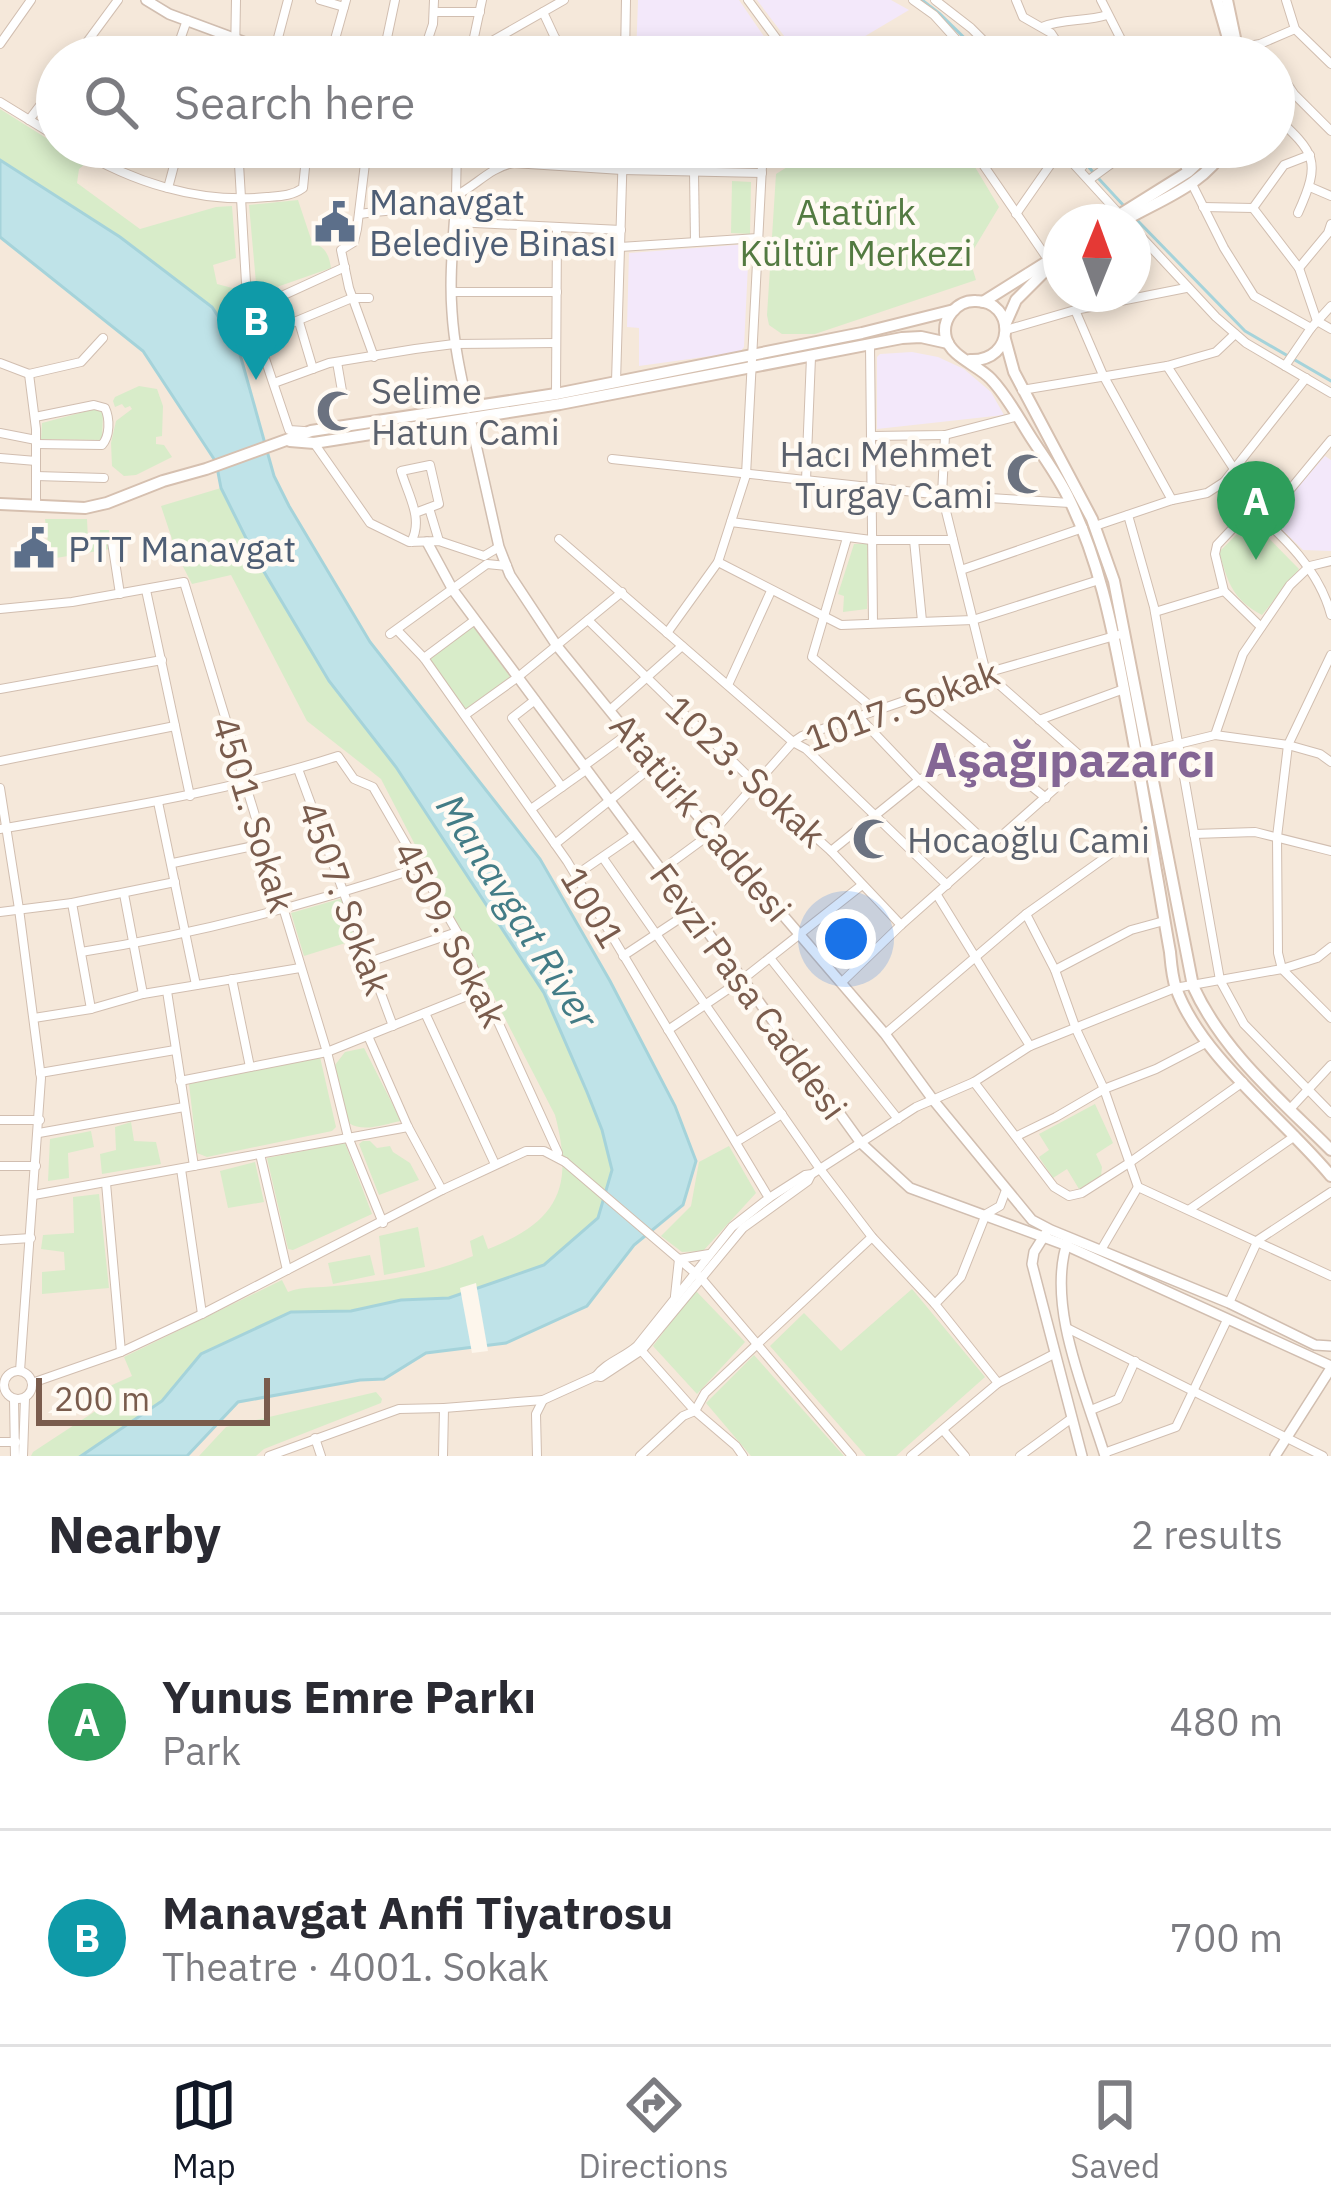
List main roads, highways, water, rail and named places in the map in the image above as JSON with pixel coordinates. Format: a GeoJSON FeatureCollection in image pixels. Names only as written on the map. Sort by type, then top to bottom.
{"type":"FeatureCollection","features":[{"type":"Feature","properties":{"kind":"main road"},"geometry":{"type":"LineString","coordinates":[[1217,0],[1228,36]]}},
{"type":"Feature","properties":{"kind":"main road"},"geometry":{"type":"LineString","coordinates":[[1227,0],[1232,36]]}},
{"type":"Feature","properties":{"kind":"main road"},"geometry":{"type":"LineString","coordinates":[[1190,178],[1198,168]]}},
{"type":"Feature","properties":{"kind":"main road"},"geometry":{"type":"LineString","coordinates":[[1147,204],[1211,168]]}},
{"type":"Feature","properties":{"kind":"main road"},"geometry":{"type":"LineString","coordinates":[[983,302],[1043,267]]}},
{"type":"Feature","properties":{"kind":"main road"},"geometry":{"type":"LineString","coordinates":[[970,360],[988,358],[1001,347],[1016,300],[1043,272]]}},
{"type":"Feature","properties":{"kind":"main road"},"geometry":{"type":"LineString","coordinates":[[0,508],[85,508],[282,442],[578,401],[953,310],[967,302],[983,302],[996,309],[1022,390],[1114,581],[1124,689],[1143,753],[1151,841],[1175,988],[1205,1043],[1331,1176]]}},
{"type":"Feature","properties":{"kind":"main road"},"geometry":{"type":"LineString","coordinates":[[953,310],[946,322],[947,343],[1002,391],[1089,527],[1119,634],[1193,986],[1221,1037],[1331,1150]]}},
{"type":"Feature","properties":{"kind":"main road"},"geometry":{"type":"LineString","coordinates":[[469,413],[616,382],[752,361],[811,357],[922,337],[947,343]]}},
{"type":"Feature","properties":{"kind":"main road"},"geometry":{"type":"LineString","coordinates":[[0,508],[88,514],[179,477]]}},
{"type":"Feature","properties":{"kind":"water","name":"Manavgat River"},"geometry":{"type":"Polygon","coordinates":[[[0,160],[120,237],[212,307],[238,347],[274,476],[289,506],[370,642],[540,859],[675,1106],[696,1161],[683,1205],[634,1245],[587,1306],[506,1343],[426,1353],[384,1379],[238,1402],[187,1456],[81,1456],[162,1401],[201,1354],[291,1312],[351,1311],[401,1300],[449,1298],[544,1265],[598,1218],[612,1170],[602,1130],[544,993],[396,767],[329,681],[257,560],[221,488],[216,462],[143,351],[0,237],[0,160]]]}},
{"type":"Feature","properties":{"kind":"waterway"},"geometry":{"type":"LineString","coordinates":[[922,0],[963,36]]}},
{"type":"Feature","properties":{"kind":"waterway"},"geometry":{"type":"LineString","coordinates":[[1090,168],[1093,172]]}},
{"type":"Feature","properties":{"kind":"waterway"},"geometry":{"type":"LineString","coordinates":[[1099,179],[1122,204]]}},
{"type":"Feature","properties":{"kind":"waterway"},"geometry":{"type":"LineString","coordinates":[[1151,234],[1245,331],[1331,381]]}},
{"type":"Feature","properties":{"kind":"place","name":"Manavgat Belediye Binası"},"geometry":{"type":"Point","coordinates":[335,222]}},
{"type":"Feature","properties":{"kind":"place","name":"Manavgat Anfi Tiyatrosu"},"geometry":{"type":"Point","coordinates":[256,380]}},
{"type":"Feature","properties":{"kind":"place","name":"Selime Hatun Cami"},"geometry":{"type":"Point","coordinates":[337,411]}},
{"type":"Feature","properties":{"kind":"place","name":"Hacı Mehmet Turgay Cami"},"geometry":{"type":"Point","coordinates":[1027,474]}},
{"type":"Feature","properties":{"kind":"place","name":"PTT Manavgat"},"geometry":{"type":"Point","coordinates":[34,548]}},
{"type":"Feature","properties":{"kind":"place","name":"Yunus Emre Parkı"},"geometry":{"type":"Point","coordinates":[1256,560]}},
{"type":"Feature","properties":{"kind":"place","name":"Hocaoğlu Cami"},"geometry":{"type":"Point","coordinates":[873,839]}},
{"type":"Feature","properties":{"kind":"district","name":"Aşağıpazarcı"},"geometry":{"type":"Point","coordinates":[1070,759]}},
{"type":"Feature","properties":{"kind":"park label","name":"Atatürk Kültür Merkezi"},"geometry":{"type":"Point","coordinates":[856,232]}}]}
